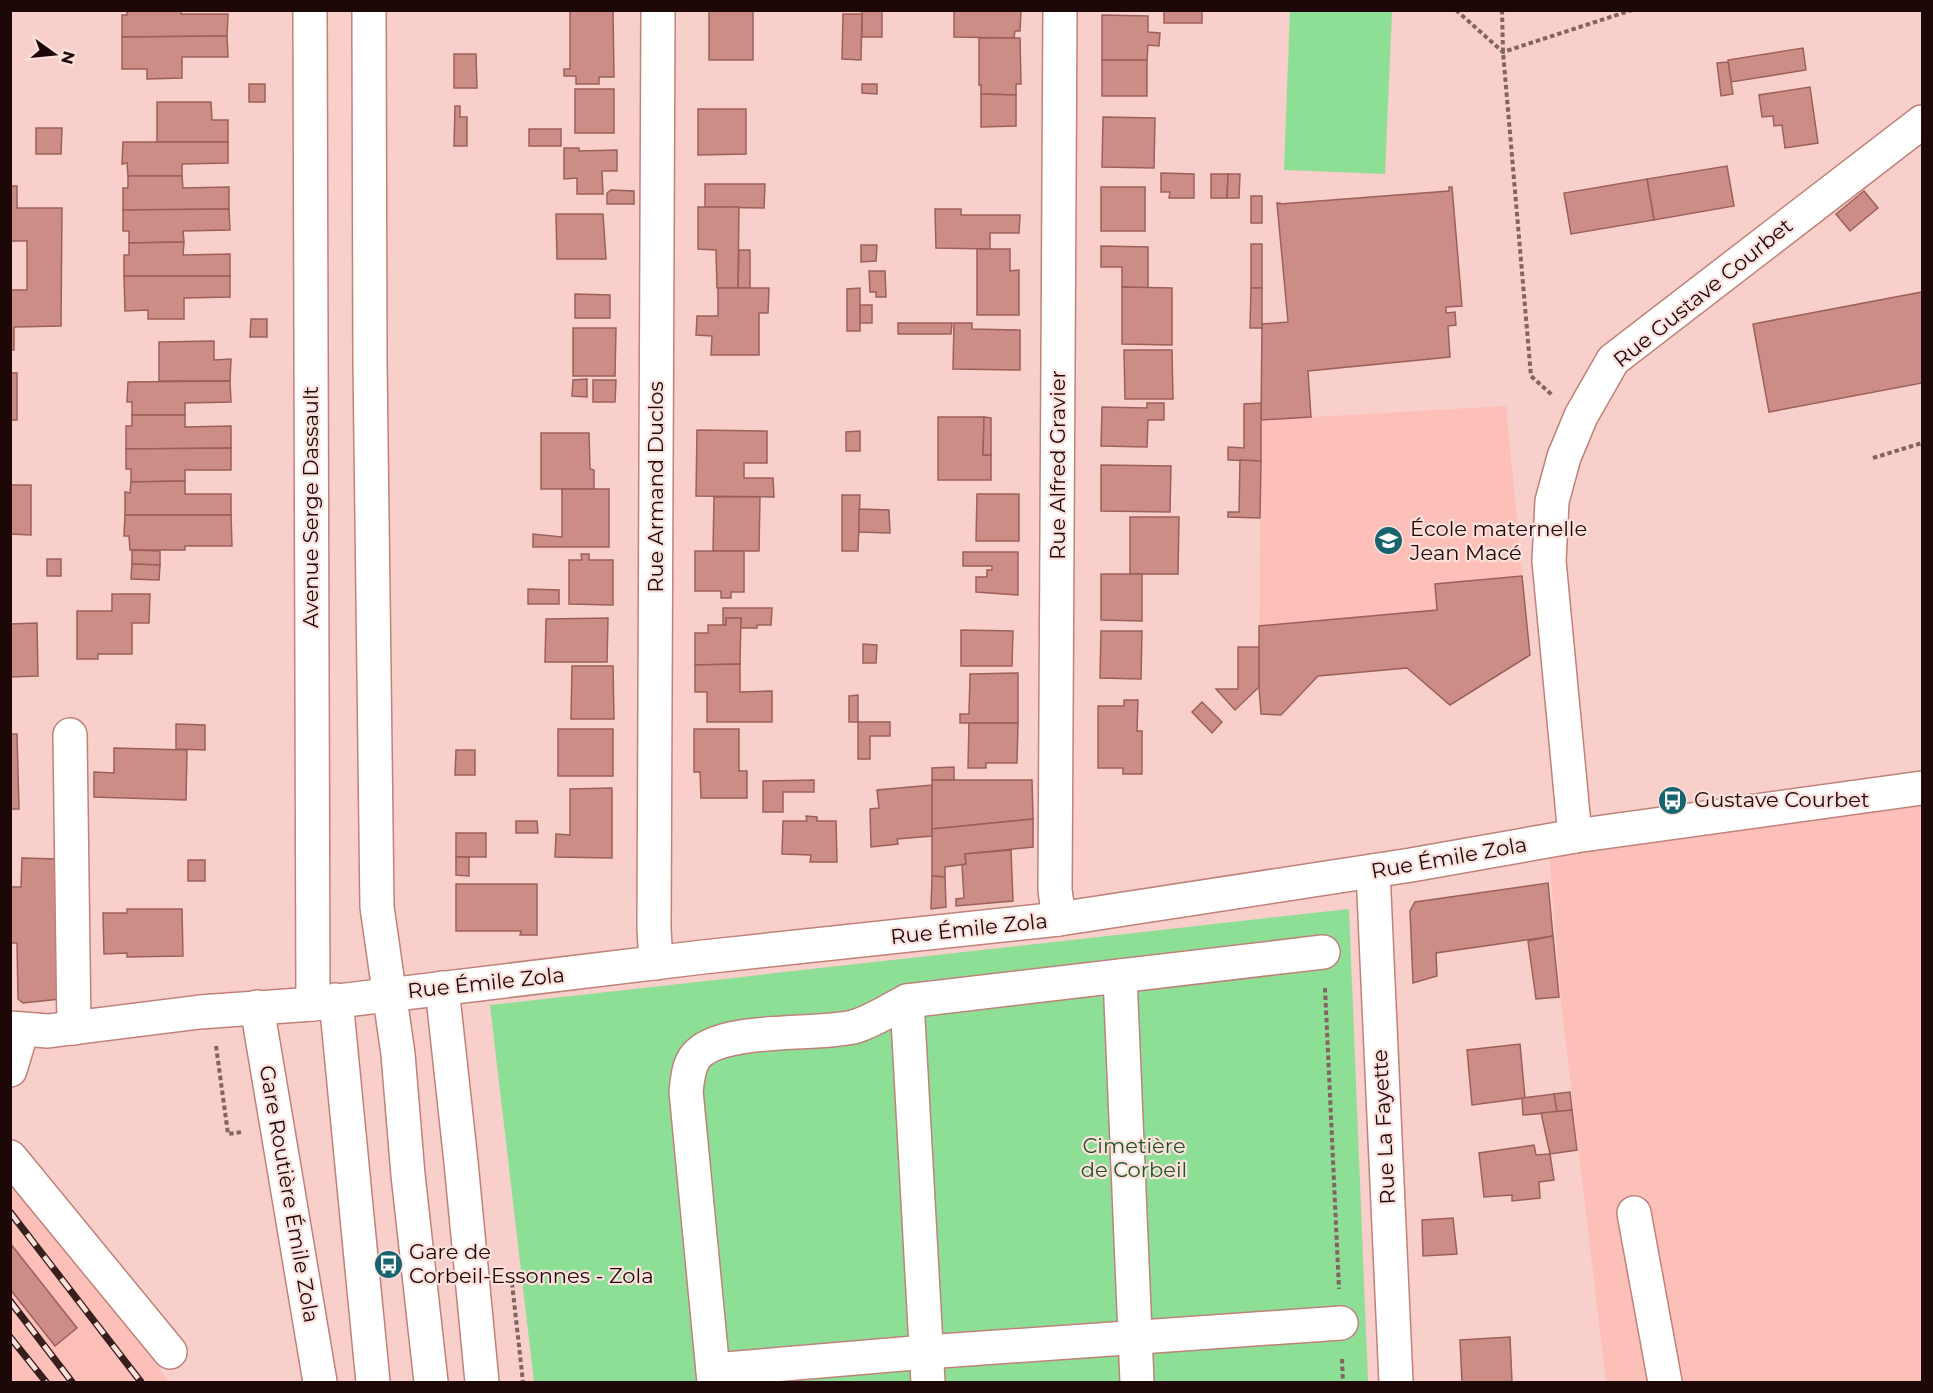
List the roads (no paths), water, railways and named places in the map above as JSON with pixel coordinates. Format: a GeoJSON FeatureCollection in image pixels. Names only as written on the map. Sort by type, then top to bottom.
{"type":"FeatureCollection","features":[{"type":"Feature","properties":{"kind":"street","name":"Avenue Serge Dassault"},"geometry":{"type":"LineString","coordinates":[[310,10],[325,1002]]}},
{"type":"Feature","properties":{"kind":"street"},"geometry":{"type":"LineString","coordinates":[[369,10],[370,362],[377,907],[398,1054],[408,1175],[431,1383]]}},
{"type":"Feature","properties":{"kind":"street","name":"Rue Armand Duclos"},"geometry":{"type":"LineString","coordinates":[[656,963],[654,929],[658,10]]}},
{"type":"Feature","properties":{"kind":"street","name":"Rue Alfred Gravier"},"geometry":{"type":"LineString","coordinates":[[1059,919],[1055,890],[1060,10]]}},
{"type":"Feature","properties":{"kind":"street","name":"Rue Gustave Courbet"},"geometry":{"type":"LineString","coordinates":[[1575,836],[1550,561],[1552,501],[1564,458],[1581,416],[1613,360],[1923,122]]}},
{"type":"Feature","properties":{"kind":"street"},"geometry":{"type":"LineString","coordinates":[[70,735],[74,1028]]}},
{"type":"Feature","properties":{"kind":"street","name":"Rue Émile Zola"},"geometry":{"type":"LineString","coordinates":[[16,1029],[48,1031],[212,1011],[325,1002],[1059,919],[1373,871],[1575,836],[1923,788]]}},
{"type":"Feature","properties":{"kind":"street","name":"Rue La Fayette"},"geometry":{"type":"LineString","coordinates":[[1373,871],[1396,1383]]}},
{"type":"Feature","properties":{"kind":"street"},"geometry":{"type":"LineString","coordinates":[[1323,952],[907,1001],[854,1027],[738,1038],[714,1044],[697,1055],[689,1069],[686,1091],[714,1376],[927,1367],[1136,1338],[1341,1323]]}},
{"type":"Feature","properties":{"kind":"street"},"geometry":{"type":"LineString","coordinates":[[1120,976],[1137,1383]]}},
{"type":"Feature","properties":{"kind":"street"},"geometry":{"type":"LineString","coordinates":[[442,988],[482,1383]]}},
{"type":"Feature","properties":{"kind":"street"},"geometry":{"type":"LineString","coordinates":[[907,1001],[927,1367]]}},
{"type":"Feature","properties":{"kind":"street"},"geometry":{"type":"LineString","coordinates":[[325,1002],[372,1383]]}},
{"type":"Feature","properties":{"kind":"street","name":"Gare Routière Émile Zola"},"geometry":{"type":"LineString","coordinates":[[257,1007],[320,1383]]}},
{"type":"Feature","properties":{"kind":"street"},"geometry":{"type":"LineString","coordinates":[[10,1071],[16,1029]]}},
{"type":"Feature","properties":{"kind":"street"},"geometry":{"type":"LineString","coordinates":[[10,1157],[170,1352]]}},
{"type":"Feature","properties":{"kind":"street"},"geometry":{"type":"LineString","coordinates":[[1634,1213],[1665,1383]]}},
{"type":"Feature","properties":{"kind":"railway"},"geometry":{"type":"LineString","coordinates":[[10,1212],[141,1382]]}},
{"type":"Feature","properties":{"kind":"railway"},"geometry":{"type":"LineString","coordinates":[[10,1301],[72,1382]]}},
{"type":"Feature","properties":{"kind":"railway"},"geometry":{"type":"LineString","coordinates":[[10,1337],[46,1382]]}},
{"type":"Feature","properties":{"kind":"place","name":"École maternelle Jean Macé"},"geometry":{"type":"Point","coordinates":[1389,541]}},
{"type":"Feature","properties":{"kind":"place","name":"Gustave Courbet"},"geometry":{"type":"Point","coordinates":[1673,800]}},
{"type":"Feature","properties":{"kind":"place","name":"Gare de Corbeil-Essonnes - Zola"},"geometry":{"type":"Point","coordinates":[388,1264]}},
{"type":"Feature","properties":{"kind":"park label","name":"Cimetière de Corbeil"},"geometry":{"type":"Point","coordinates":[1134,1158]}}]}
